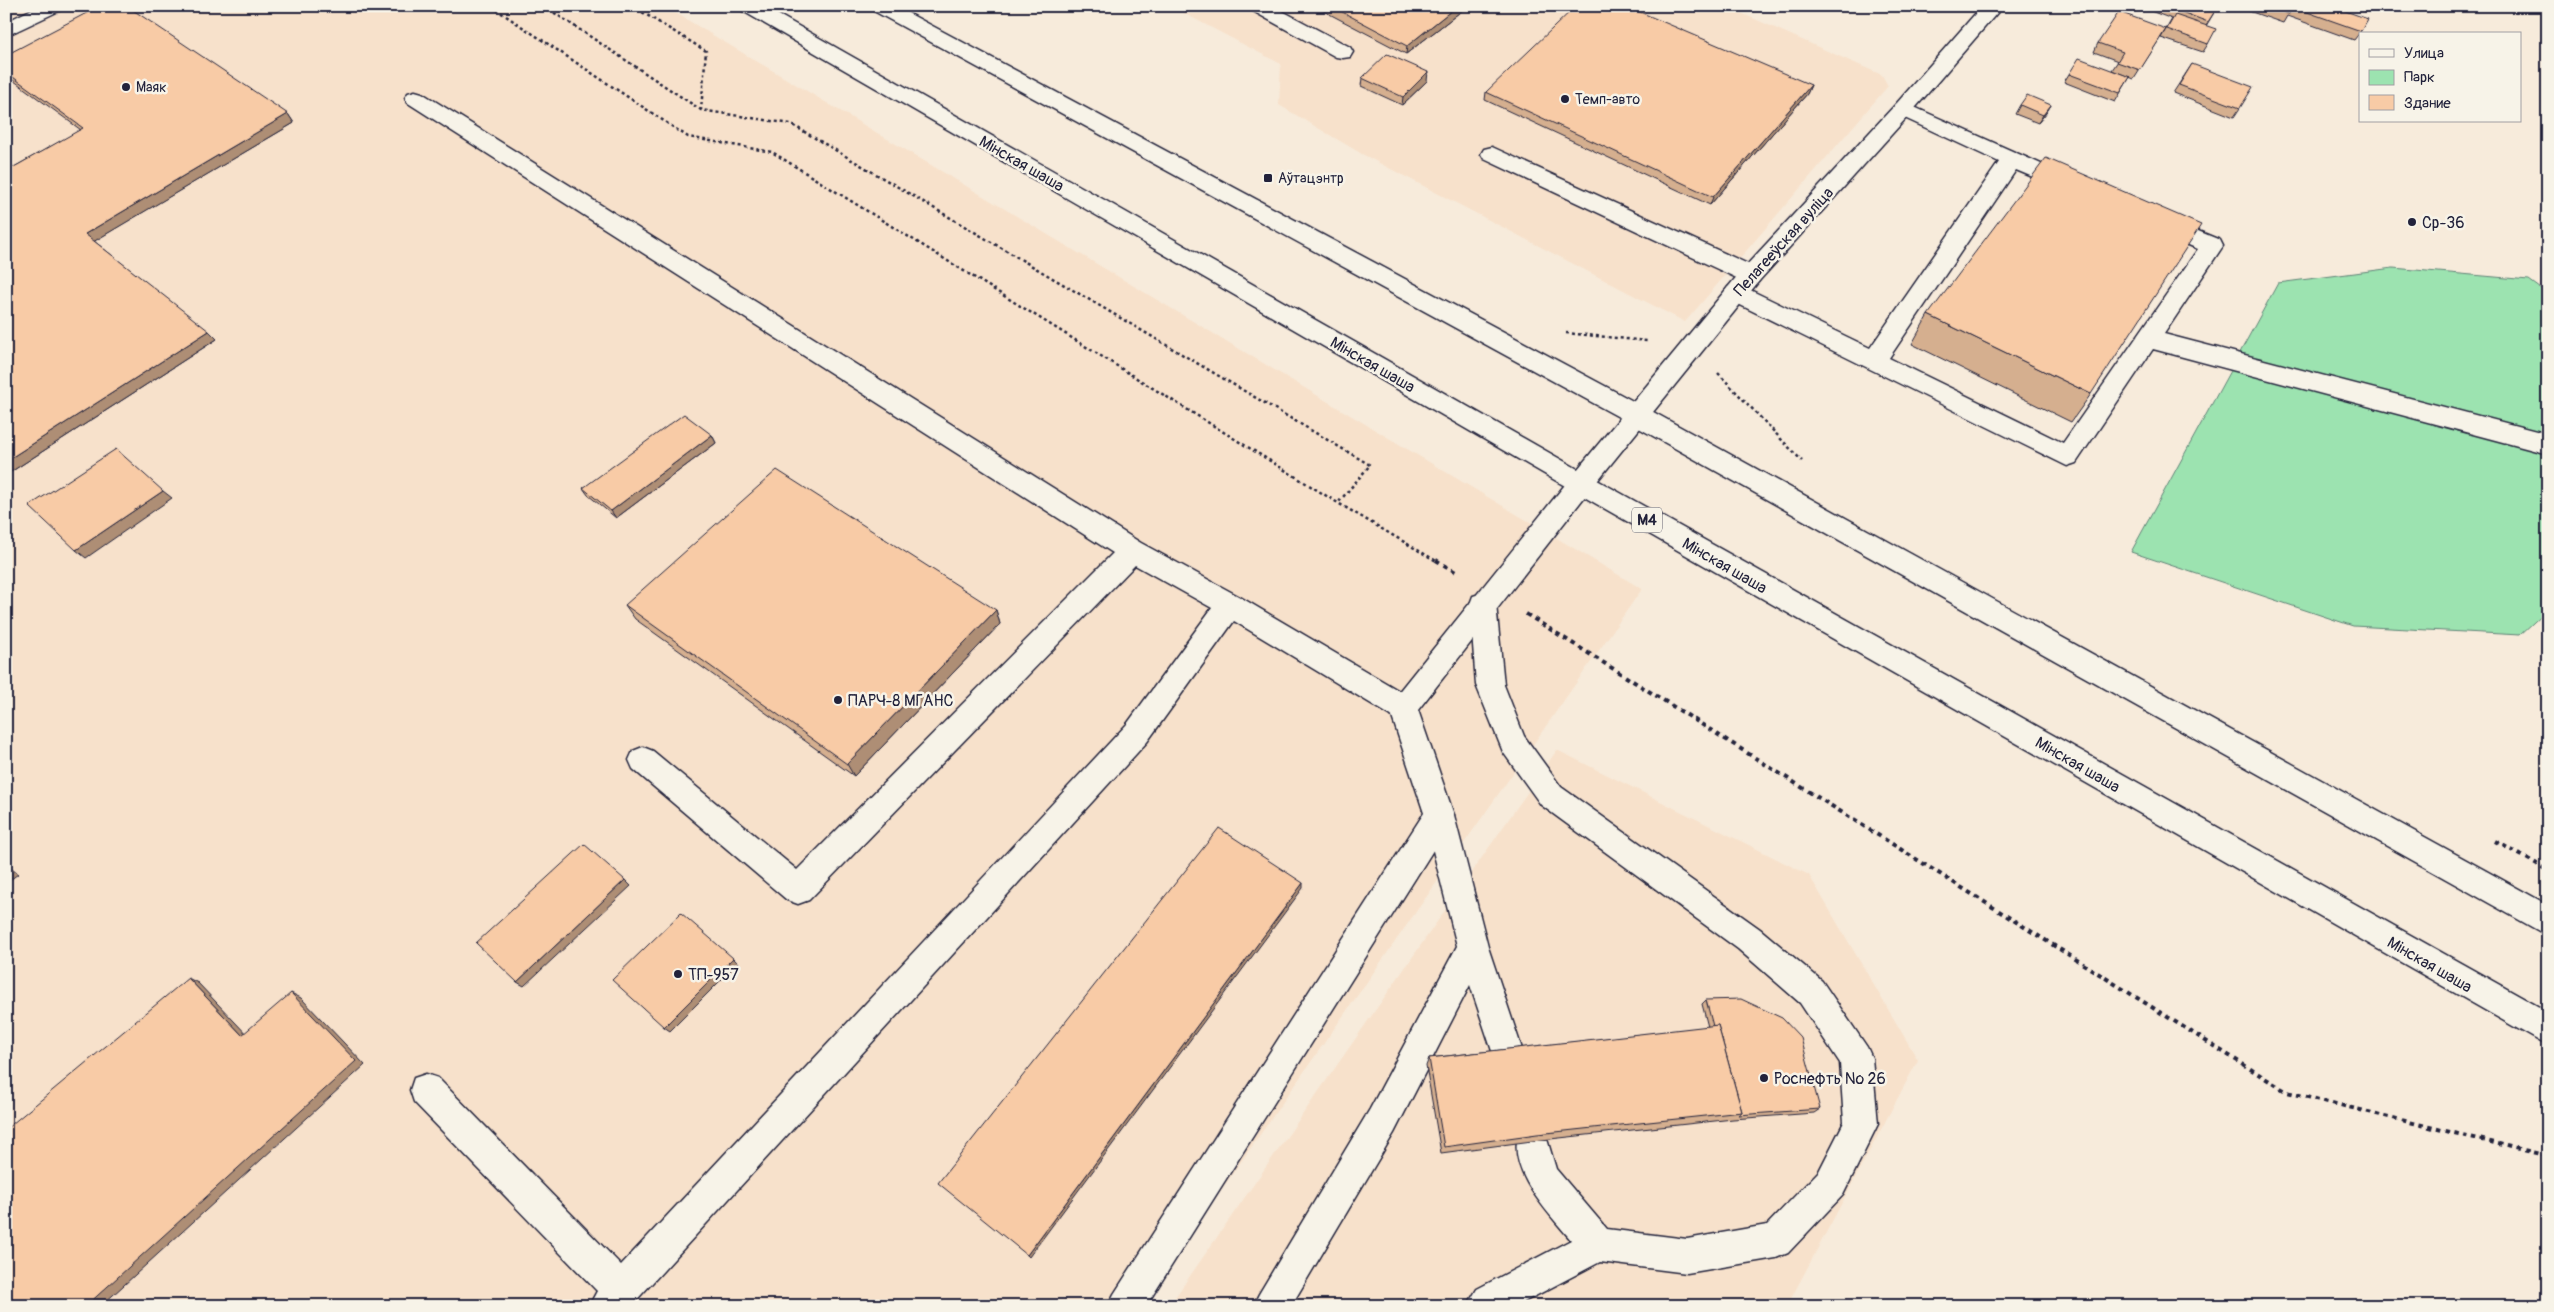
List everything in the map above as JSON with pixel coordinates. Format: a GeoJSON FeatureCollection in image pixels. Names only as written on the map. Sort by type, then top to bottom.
{"type":"FeatureCollection","features":[{"type":"Feature","properties":{"kind":"main road"},"geometry":{"type":"LineString","coordinates":[[6,30],[54,6]]}},
{"type":"Feature","properties":{"kind":"main road","name":"Мінская шаша"},"geometry":{"type":"LineString","coordinates":[[748,6],[1581,484],[2548,1030]]}},
{"type":"Feature","properties":{"kind":"main road"},"geometry":{"type":"LineString","coordinates":[[879,6],[1637,415],[2548,921]]}},
{"type":"Feature","properties":{"kind":"main road"},"geometry":{"type":"LineString","coordinates":[[1258,6],[1343,52]]}},
{"type":"Feature","properties":{"kind":"main road","name":"Пелагееўская вуліца"},"geometry":{"type":"LineString","coordinates":[[1403,708],[1483,604],[1751,275],[1902,110],[1993,6]]}},
{"type":"Feature","properties":{"kind":"main road"},"geometry":{"type":"LineString","coordinates":[[415,98],[1132,551],[1230,605],[1403,708],[1439,815],[1473,947],[1508,1055]]}},
{"type":"Feature","properties":{"kind":"main road"},"geometry":{"type":"LineString","coordinates":[[1902,110],[2012,161],[2094,196]]}},
{"type":"Feature","properties":{"kind":"main road"},"geometry":{"type":"LineString","coordinates":[[1492,154],[1751,275]]}},
{"type":"Feature","properties":{"kind":"main road"},"geometry":{"type":"LineString","coordinates":[[1874,361],[2012,161]]}},
{"type":"Feature","properties":{"kind":"main road"},"geometry":{"type":"LineString","coordinates":[[1736,294],[2066,456],[2212,246],[2139,215]]}},
{"type":"Feature","properties":{"kind":"main road"},"geometry":{"type":"LineString","coordinates":[[2148,339],[2548,444]]}},
{"type":"Feature","properties":{"kind":"main road"},"geometry":{"type":"LineString","coordinates":[[643,760],[798,890],[1132,551]]}},
{"type":"Feature","properties":{"kind":"main road"},"geometry":{"type":"LineString","coordinates":[[1483,604],[1490,685],[1513,743],[1551,796],[1749,938],[1811,992],[1856,1058],[1861,1124],[1831,1183],[1776,1240],[1687,1256],[1598,1245],[1489,1301],[1485,1306]]}},
{"type":"Feature","properties":{"kind":"main road"},"geometry":{"type":"LineString","coordinates":[[426,1090],[615,1298],[1137,733],[1230,605]]}},
{"type":"Feature","properties":{"kind":"main road"},"geometry":{"type":"LineString","coordinates":[[1126,1306],[1439,815]]}},
{"type":"Feature","properties":{"kind":"main road"},"geometry":{"type":"LineString","coordinates":[[1270,1306],[1382,1121],[1473,947]]}},
{"type":"Feature","properties":{"kind":"main road"},"geometry":{"type":"LineString","coordinates":[[1532,1141],[1541,1178],[1598,1245]]}},
{"type":"Feature","properties":{"kind":"path"},"geometry":{"type":"LineString","coordinates":[[544,6],[701,110],[791,124],[1370,465],[1338,503]]}},
{"type":"Feature","properties":{"kind":"path"},"geometry":{"type":"LineString","coordinates":[[632,6],[706,51],[701,110]]}},
{"type":"Feature","properties":{"kind":"shaded area"},"geometry":{"type":"Polygon","coordinates":[[[6,6],[664,6],[1642,589],[1140,1306],[6,1306],[6,6]]]}},
{"type":"Feature","properties":{"kind":"shaded area"},"geometry":{"type":"Polygon","coordinates":[[[1170,6],[1725,6],[1882,75],[1888,86],[1685,322],[1362,154],[1279,105],[1281,64],[1170,6]]]}},
{"type":"Feature","properties":{"kind":"shaded area"},"geometry":{"type":"Polygon","coordinates":[[[1557,750],[1809,875],[1918,1060],[1787,1306],[1169,1306],[1557,750]]]}},
{"type":"Feature","properties":{"kind":"green space"},"geometry":{"type":"Polygon","coordinates":[[[2393,268],[2529,280],[2548,294],[2548,609],[2520,635],[2353,626],[2131,552],[2278,283],[2393,268]]]}},
{"type":"Feature","properties":{"kind":"building"},"geometry":{"type":"Polygon","coordinates":[[[100,6],[127,6],[288,114],[85,234],[209,331],[6,461],[6,161],[14,167],[83,128],[6,72],[6,55],[100,6]]]}},
{"type":"Feature","properties":{"kind":"building"},"geometry":{"type":"Polygon","coordinates":[[[1331,6],[1457,6],[1407,46],[1331,6]]]}},
{"type":"Feature","properties":{"kind":"building"},"geometry":{"type":"Polygon","coordinates":[[[1576,6],[1626,6],[1811,85],[1713,197],[1486,92],[1576,6]]]}},
{"type":"Feature","properties":{"kind":"building"},"geometry":{"type":"Polygon","coordinates":[[[2166,6],[2218,6],[2208,22],[2166,6]]]}},
{"type":"Feature","properties":{"kind":"building"},"geometry":{"type":"Polygon","coordinates":[[[2266,6],[2331,6],[2368,19],[2361,31],[2293,7],[2289,14],[2266,6]]]}},
{"type":"Feature","properties":{"kind":"building"},"geometry":{"type":"Polygon","coordinates":[[[2119,12],[2166,29],[2140,70],[2117,62],[2123,52],[2098,43],[2119,12]]]}},
{"type":"Feature","properties":{"kind":"building"},"geometry":{"type":"Polygon","coordinates":[[[2175,15],[2216,29],[2208,44],[2167,29],[2175,15]]]}},
{"type":"Feature","properties":{"kind":"building"},"geometry":{"type":"Polygon","coordinates":[[[1387,54],[1428,72],[1403,97],[1362,78],[1387,54]]]}},
{"type":"Feature","properties":{"kind":"building"},"geometry":{"type":"Polygon","coordinates":[[[2079,58],[2130,77],[2120,93],[2069,74],[2079,58]]]}},
{"type":"Feature","properties":{"kind":"building"},"geometry":{"type":"Polygon","coordinates":[[[2192,64],[2253,87],[2240,108],[2179,85],[2192,64]]]}},
{"type":"Feature","properties":{"kind":"building"},"geometry":{"type":"Polygon","coordinates":[[[2027,95],[2051,105],[2043,115],[2020,105],[2027,95]]]}},
{"type":"Feature","properties":{"kind":"building"},"geometry":{"type":"Polygon","coordinates":[[[2046,158],[2201,225],[2091,394],[1928,315],[2046,158]]]}},
{"type":"Feature","properties":{"kind":"building"},"geometry":{"type":"Polygon","coordinates":[[[684,414],[712,435],[611,511],[583,488],[684,414]]]}},
{"type":"Feature","properties":{"kind":"building"},"geometry":{"type":"Polygon","coordinates":[[[116,449],[163,491],[76,550],[29,506],[116,449]]]}},
{"type":"Feature","properties":{"kind":"building","name":"ПАРЧ-8 МГАНС"},"geometry":{"type":"Polygon","coordinates":[[[777,470],[996,610],[847,764],[625,605],[777,470]]]}},
{"type":"Feature","properties":{"kind":"building"},"geometry":{"type":"Polygon","coordinates":[[[1219,828],[1303,883],[1027,1255],[938,1183],[1219,828]]]}},
{"type":"Feature","properties":{"kind":"building"},"geometry":{"type":"Polygon","coordinates":[[[584,844],[625,880],[517,982],[476,943],[584,844]]]}},
{"type":"Feature","properties":{"kind":"building","name":"ТП-957"},"geometry":{"type":"Polygon","coordinates":[[[681,913],[733,958],[664,1027],[612,980],[681,913]]]}},
{"type":"Feature","properties":{"kind":"building"},"geometry":{"type":"Polygon","coordinates":[[[188,978],[242,1035],[291,993],[356,1061],[86,1306],[6,1306],[6,1129],[188,978]]]}},
{"type":"Feature","properties":{"kind":"building","name":"Роснефть № 26"},"geometry":{"type":"Polygon","coordinates":[[[1741,999],[1782,1018],[1801,1038],[1820,1109],[1738,1115],[1742,1112],[1718,1025],[1713,1026],[1706,1000],[1741,999]]]}},
{"type":"Feature","properties":{"kind":"building"},"geometry":{"type":"Polygon","coordinates":[[[1718,1025],[1742,1112],[1537,1134],[1444,1147],[1429,1058],[1718,1025]]]}},
{"type":"Feature","properties":{"kind":"place","name":"Маяк"},"geometry":{"type":"Point","coordinates":[126,87]}},
{"type":"Feature","properties":{"kind":"place","name":"Темп-авто"},"geometry":{"type":"Point","coordinates":[1565,99]}},
{"type":"Feature","properties":{"kind":"place","name":"Аўтацэнтр"},"geometry":{"type":"Point","coordinates":[1268,178]}},
{"type":"Feature","properties":{"kind":"place","name":"Ср-36"},"geometry":{"type":"Point","coordinates":[2412,222]}},
{"type":"Feature","properties":{"kind":"place","name":"ПАРЧ-8 МГАНС"},"geometry":{"type":"Point","coordinates":[838,700]}},
{"type":"Feature","properties":{"kind":"place","name":"ТП-957"},"geometry":{"type":"Point","coordinates":[678,974]}},
{"type":"Feature","properties":{"kind":"place","name":"Роснефть № 26"},"geometry":{"type":"Point","coordinates":[1764,1078]}}]}
